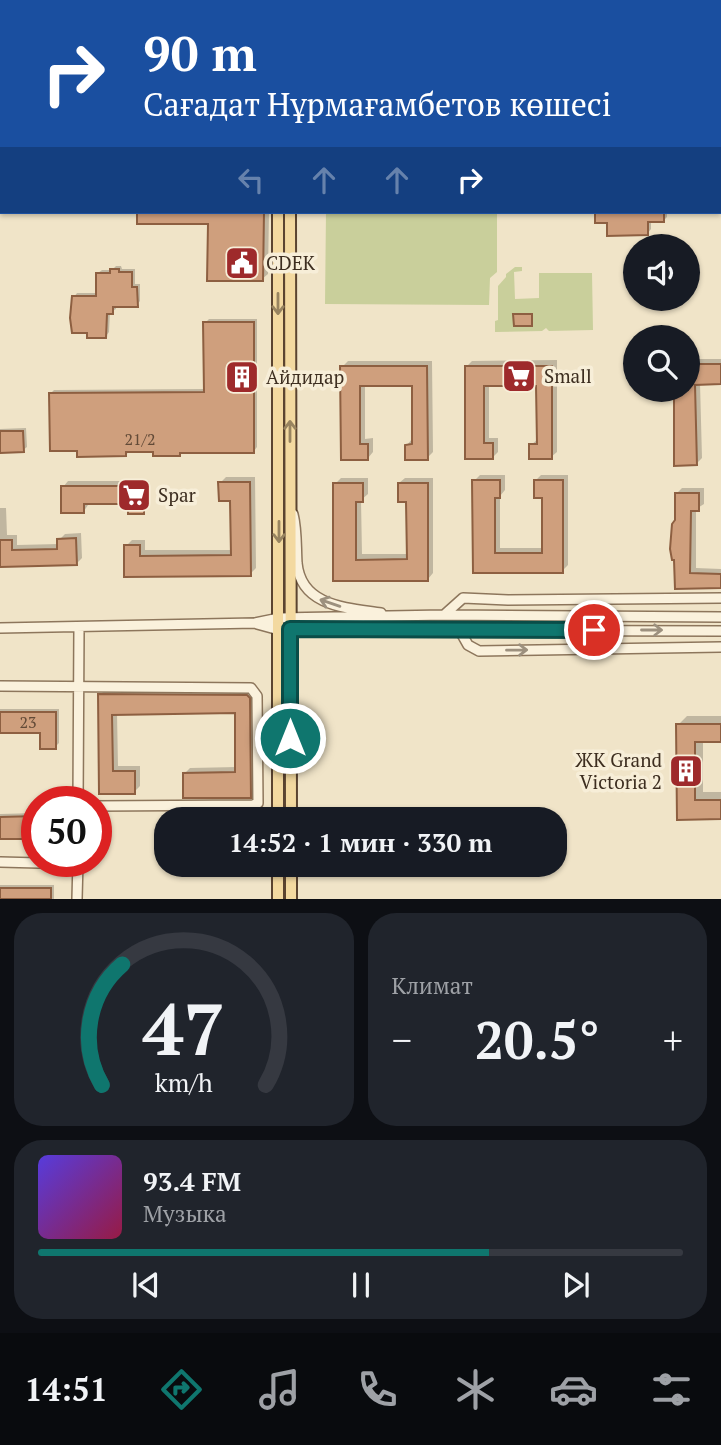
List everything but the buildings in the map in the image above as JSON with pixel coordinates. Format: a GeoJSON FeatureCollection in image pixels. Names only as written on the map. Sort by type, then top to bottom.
{"type":"FeatureCollection","features":[{"type":"Feature","properties":{"kind":"main road"},"geometry":{"type":"LineString","coordinates":[[278,214],[291,807]]}},
{"type":"Feature","properties":{"kind":"main road"},"geometry":{"type":"LineString","coordinates":[[278,807],[290,499],[290,214]]}},
{"type":"Feature","properties":{"kind":"main road"},"geometry":{"type":"LineString","coordinates":[[278,877],[278,899]]}},
{"type":"Feature","properties":{"kind":"main road"},"geometry":{"type":"LineString","coordinates":[[291,877],[291,899]]}},
{"type":"Feature","properties":{"kind":"street"},"geometry":{"type":"LineString","coordinates":[[290,499],[296,527],[297,566],[302,581],[320,600],[331,606],[422,616]]}},
{"type":"Feature","properties":{"kind":"street"},"geometry":{"type":"LineString","coordinates":[[444,615],[463,598],[721,598]]}},
{"type":"Feature","properties":{"kind":"street"},"geometry":{"type":"LineString","coordinates":[[285,624],[444,615],[721,617]]}},
{"type":"Feature","properties":{"kind":"street"},"geometry":{"type":"LineString","coordinates":[[0,628],[255,623],[459,629],[721,631]]}},
{"type":"Feature","properties":{"kind":"street"},"geometry":{"type":"LineString","coordinates":[[78,786],[79,627]]}},
{"type":"Feature","properties":{"kind":"street"},"geometry":{"type":"LineString","coordinates":[[459,629],[468,645],[479,650],[721,646]]}},
{"type":"Feature","properties":{"kind":"street"},"geometry":{"type":"LineString","coordinates":[[0,686],[251,688],[257,696],[258,803],[112,806]]}},
{"type":"Feature","properties":{"kind":"street"},"geometry":{"type":"LineString","coordinates":[[0,862],[21,862]]}},
{"type":"Feature","properties":{"kind":"street"},"geometry":{"type":"LineString","coordinates":[[77,899],[78,877]]}},
{"type":"Feature","properties":{"kind":"green space"},"geometry":{"type":"Polygon","coordinates":[[[326,214],[497,214],[497,272],[490,278],[489,305],[325,304],[326,214]]]}},
{"type":"Feature","properties":{"kind":"green space"},"geometry":{"type":"Polygon","coordinates":[[[515,267],[522,267],[522,271],[514,272],[515,299],[539,298],[539,273],[592,273],[593,330],[549,331],[546,328],[542,331],[495,332],[495,321],[498,320],[498,286],[515,267]]]}},
{"type":"Feature","properties":{"kind":"place","name":"CDEK"},"geometry":{"type":"Point","coordinates":[242,263]}},
{"type":"Feature","properties":{"kind":"place","name":"Small"},"geometry":{"type":"Point","coordinates":[519,376]}},
{"type":"Feature","properties":{"kind":"place","name":"Айдидар"},"geometry":{"type":"Point","coordinates":[242,377]}},
{"type":"Feature","properties":{"kind":"place","name":"Spar"},"geometry":{"type":"Point","coordinates":[134,495]}},
{"type":"Feature","properties":{"kind":"place","name":"ЖК Grand Victoria 2"},"geometry":{"type":"Point","coordinates":[686,771]}},
{"type":"Feature","properties":{"kind":"route"},"geometry":{"type":"LineString","coordinates":[[290,738],[290,629],[594,630]]}}]}
